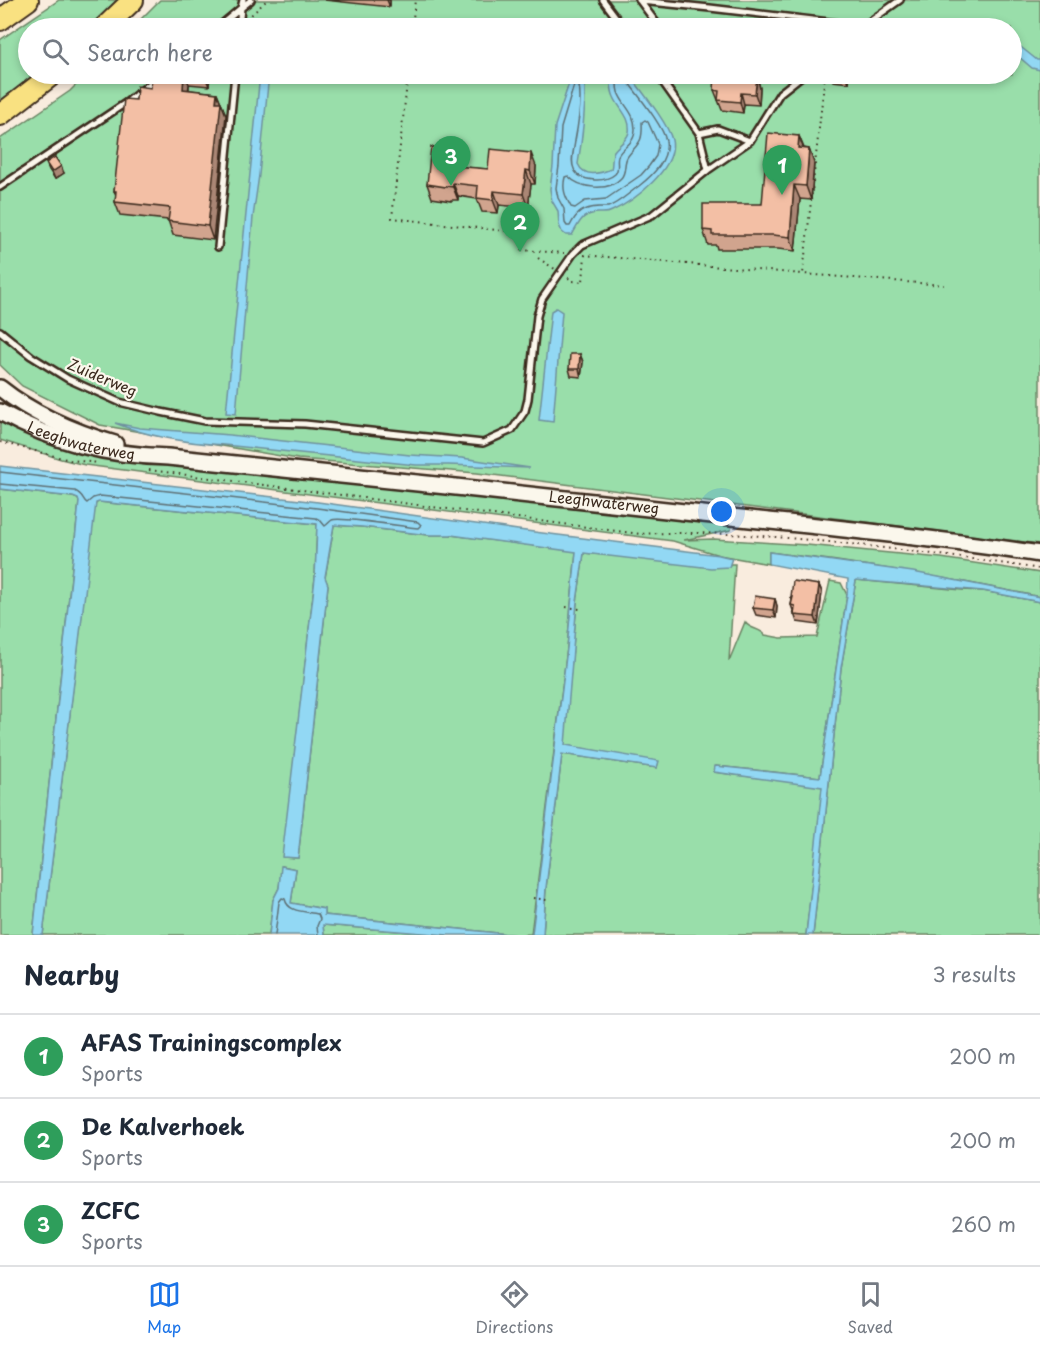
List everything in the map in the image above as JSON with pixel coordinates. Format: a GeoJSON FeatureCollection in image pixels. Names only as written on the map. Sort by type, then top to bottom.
{"type":"FeatureCollection","features":[{"type":"Feature","properties":{"kind":"highway"},"geometry":{"type":"LineString","coordinates":[[0,20],[28,0]]}},
{"type":"Feature","properties":{"kind":"highway"},"geometry":{"type":"LineString","coordinates":[[114,18],[133,0]]}},
{"type":"Feature","properties":{"kind":"highway"},"geometry":{"type":"LineString","coordinates":[[0,115],[40,84]]}},
{"type":"Feature","properties":{"kind":"main road","name":"Leeghwaterweg"},"geometry":{"type":"LineString","coordinates":[[0,388],[50,420],[76,431],[118,445],[168,457]]}},
{"type":"Feature","properties":{"kind":"main road","name":"Leeghwaterweg"},"geometry":{"type":"LineString","coordinates":[[0,412],[50,435],[83,446],[137,456],[168,457],[807,524],[977,544],[1040,554]]}},
{"type":"Feature","properties":{"kind":"lane"},"geometry":{"type":"LineString","coordinates":[[240,18],[243,0]]}},
{"type":"Feature","properties":{"kind":"lane"},"geometry":{"type":"LineString","coordinates":[[229,18],[250,0]]}},
{"type":"Feature","properties":{"kind":"lane"},"geometry":{"type":"LineString","coordinates":[[875,18],[900,0]]}},
{"type":"Feature","properties":{"kind":"lane"},"geometry":{"type":"LineString","coordinates":[[603,1],[616,18]]}},
{"type":"Feature","properties":{"kind":"lane"},"geometry":{"type":"LineString","coordinates":[[640,1],[790,18]]}},
{"type":"Feature","properties":{"kind":"lane"},"geometry":{"type":"LineString","coordinates":[[640,1],[653,18]]}},
{"type":"Feature","properties":{"kind":"lane"},"geometry":{"type":"LineString","coordinates":[[0,187],[127,102],[150,84]]}},
{"type":"Feature","properties":{"kind":"lane"},"geometry":{"type":"LineString","coordinates":[[218,247],[234,84]]}},
{"type":"Feature","properties":{"kind":"lane"},"geometry":{"type":"LineString","coordinates":[[664,84],[699,133],[708,170]]}},
{"type":"Feature","properties":{"kind":"lane"},"geometry":{"type":"LineString","coordinates":[[573,254],[582,245],[652,215],[708,170],[750,141],[780,93],[791,84]]}},
{"type":"Feature","properties":{"kind":"lane"},"geometry":{"type":"LineString","coordinates":[[699,133],[718,129],[750,141]]}},
{"type":"Feature","properties":{"kind":"lane","name":"Zuiderweg"},"geometry":{"type":"LineString","coordinates":[[0,331],[31,356],[68,379],[119,402],[205,421],[305,424],[483,443],[512,430],[525,411],[537,316],[542,299],[573,254]]}},
{"type":"Feature","properties":{"kind":"path"},"geometry":{"type":"LineString","coordinates":[[248,18],[267,0]]}},
{"type":"Feature","properties":{"kind":"path"},"geometry":{"type":"LineString","coordinates":[[413,18],[415,0]]}},
{"type":"Feature","properties":{"kind":"path"},"geometry":{"type":"LineString","coordinates":[[407,84],[392,218],[522,233],[521,250],[944,285]]}},
{"type":"Feature","properties":{"kind":"path"},"geometry":{"type":"LineString","coordinates":[[802,274],[824,84]]}},
{"type":"Feature","properties":{"kind":"path"},"geometry":{"type":"LineString","coordinates":[[538,251],[538,258],[573,281],[583,282],[585,255]]}},
{"type":"Feature","properties":{"kind":"path"},"geometry":{"type":"LineString","coordinates":[[0,442],[70,460],[105,464]]}},
{"type":"Feature","properties":{"kind":"path"},"geometry":{"type":"LineString","coordinates":[[141,469],[640,534],[664,532],[761,535],[930,553],[1040,569]]}},
{"type":"Feature","properties":{"kind":"path"},"geometry":{"type":"LineString","coordinates":[[566,607],[580,609]]}},
{"type":"Feature","properties":{"kind":"path"},"geometry":{"type":"LineString","coordinates":[[533,898],[547,900]]}},
{"type":"Feature","properties":{"kind":"green space"},"geometry":{"type":"Polygon","coordinates":[[[59,0],[124,0],[106,18],[32,18],[59,0]]]}},
{"type":"Feature","properties":{"kind":"green space"},"geometry":{"type":"Polygon","coordinates":[[[160,0],[1040,0],[1040,544],[477,473],[298,459],[100,425],[22,386],[0,365],[0,139],[77,84],[1022,84],[1022,18],[142,18],[160,0]]]}},
{"type":"Feature","properties":{"kind":"green space"},"geometry":{"type":"Polygon","coordinates":[[[18,28],[18,84],[32,84],[0,108],[0,40],[18,28]]]}},
{"type":"Feature","properties":{"kind":"green space"},"geometry":{"type":"Polygon","coordinates":[[[0,417],[59,443],[732,524],[731,530],[684,540],[714,539],[807,545],[941,558],[1040,573],[1040,597],[939,577],[837,561],[769,552],[769,564],[719,555],[673,541],[85,465],[0,440],[0,417]]]}},
{"type":"Feature","properties":{"kind":"green space"},"geometry":{"type":"Polygon","coordinates":[[[0,489],[73,497],[79,502],[33,935],[0,935],[0,489]]]}},
{"type":"Feature","properties":{"kind":"green space"},"geometry":{"type":"Polygon","coordinates":[[[99,502],[317,524],[315,578],[283,857],[298,858],[328,585],[325,578],[334,525],[429,535],[451,535],[576,551],[567,648],[531,934],[518,935],[324,915],[324,909],[291,903],[296,869],[282,866],[279,888],[273,900],[269,935],[43,935],[95,506],[99,502]]]}},
{"type":"Feature","properties":{"kind":"green space"},"geometry":{"type":"Polygon","coordinates":[[[584,553],[729,567],[730,564],[735,564],[729,661],[745,622],[765,635],[781,638],[817,637],[830,581],[841,583],[847,595],[820,777],[716,766],[714,772],[823,786],[806,935],[543,935],[546,888],[562,754],[657,768],[658,762],[564,745],[577,602],[584,553]]]}},
{"type":"Feature","properties":{"kind":"green space"},"geometry":{"type":"Polygon","coordinates":[[[856,580],[983,591],[1040,602],[1040,935],[813,935],[841,668],[856,580]]]}},
{"type":"Feature","properties":{"kind":"green space"},"geometry":{"type":"Polygon","coordinates":[[[323,925],[448,935],[324,935],[323,925]]]}},
{"type":"Feature","properties":{"kind":"water"},"geometry":{"type":"Polygon","coordinates":[[[1022,48],[1040,60],[1040,70],[1032,68],[1022,60],[1022,48]]]}},
{"type":"Feature","properties":{"kind":"water"},"geometry":{"type":"Polygon","coordinates":[[[259,84],[268,84],[253,217],[236,414],[226,413],[259,84]]]}},
{"type":"Feature","properties":{"kind":"water"},"geometry":{"type":"Polygon","coordinates":[[[569,84],[585,84],[584,119],[578,164],[588,173],[611,169],[614,151],[625,140],[629,127],[613,94],[611,84],[636,84],[665,125],[672,140],[672,151],[661,172],[632,200],[610,212],[584,217],[572,235],[566,235],[559,225],[558,211],[552,201],[550,189],[555,126],[569,84]]]}},
{"type":"Feature","properties":{"kind":"water"},"geometry":{"type":"Polygon","coordinates":[[[556,308],[562,312],[553,422],[539,420],[551,311],[556,308]]]}},
{"type":"Feature","properties":{"kind":"water"},"geometry":{"type":"Polygon","coordinates":[[[115,423],[140,428],[230,435],[410,455],[462,458],[530,468],[416,465],[196,443],[155,436],[115,423]]]}},
{"type":"Feature","properties":{"kind":"water"},"geometry":{"type":"Polygon","coordinates":[[[0,466],[318,502],[732,558],[729,567],[711,568],[584,553],[577,602],[565,745],[659,761],[657,768],[562,754],[546,888],[543,935],[530,935],[532,934],[567,648],[576,552],[451,535],[429,535],[334,525],[325,577],[328,585],[298,858],[282,857],[315,578],[317,524],[96,503],[43,935],[33,935],[79,502],[73,497],[0,489],[0,466]]]}},
{"type":"Feature","properties":{"kind":"water"},"geometry":{"type":"Polygon","coordinates":[[[769,552],[913,572],[1040,597],[1040,602],[983,591],[856,580],[841,668],[813,935],[806,935],[822,787],[714,772],[715,766],[820,777],[848,579],[769,564],[769,552]]]}},
{"type":"Feature","properties":{"kind":"water"},"geometry":{"type":"Polygon","coordinates":[[[281,866],[296,869],[291,903],[324,909],[324,915],[518,935],[448,935],[323,925],[324,935],[269,935],[273,900],[279,888],[281,866]]]}},
{"type":"Feature","properties":{"kind":"building"},"geometry":{"type":"Polygon","coordinates":[[[151,84],[183,84],[183,89],[217,93],[216,102],[221,102],[208,226],[168,221],[170,208],[115,202],[116,191],[114,191],[124,99],[136,100],[137,86],[151,88],[151,84]]]}},
{"type":"Feature","properties":{"kind":"building"},"geometry":{"type":"Polygon","coordinates":[[[714,84],[756,84],[755,94],[741,93],[740,102],[718,100],[719,91],[714,90],[714,84]]]}},
{"type":"Feature","properties":{"kind":"building"},"geometry":{"type":"Polygon","coordinates":[[[768,133],[799,136],[798,148],[809,149],[806,186],[794,185],[790,237],[712,235],[712,231],[703,230],[703,204],[762,204],[768,133]]]}},
{"type":"Feature","properties":{"kind":"building"},"geometry":{"type":"Polygon","coordinates":[[[431,147],[456,150],[455,166],[488,169],[490,149],[531,153],[530,171],[526,170],[523,194],[494,191],[493,200],[477,198],[478,186],[453,183],[453,187],[446,187],[427,184],[431,147]]]}},
{"type":"Feature","properties":{"kind":"building"},"geometry":{"type":"Polygon","coordinates":[[[55,157],[61,166],[52,172],[46,163],[55,157]]]}},
{"type":"Feature","properties":{"kind":"building"},"geometry":{"type":"Polygon","coordinates":[[[570,354],[580,354],[579,369],[569,369],[570,354]]]}},
{"type":"Feature","properties":{"kind":"building"},"geometry":{"type":"Polygon","coordinates":[[[793,581],[819,585],[815,617],[794,615],[795,606],[791,605],[793,581]]]}},
{"type":"Feature","properties":{"kind":"building"},"geometry":{"type":"Polygon","coordinates":[[[755,596],[775,599],[773,610],[753,608],[755,596]]]}},
{"type":"Feature","properties":{"kind":"place","name":"ZCFC"},"geometry":{"type":"Point","coordinates":[451,186]}},
{"type":"Feature","properties":{"kind":"place","name":"AFAS Trainingscomplex"},"geometry":{"type":"Point","coordinates":[782,195]}},
{"type":"Feature","properties":{"kind":"place","name":"De Kalverhoek"},"geometry":{"type":"Point","coordinates":[520,252]}}]}
